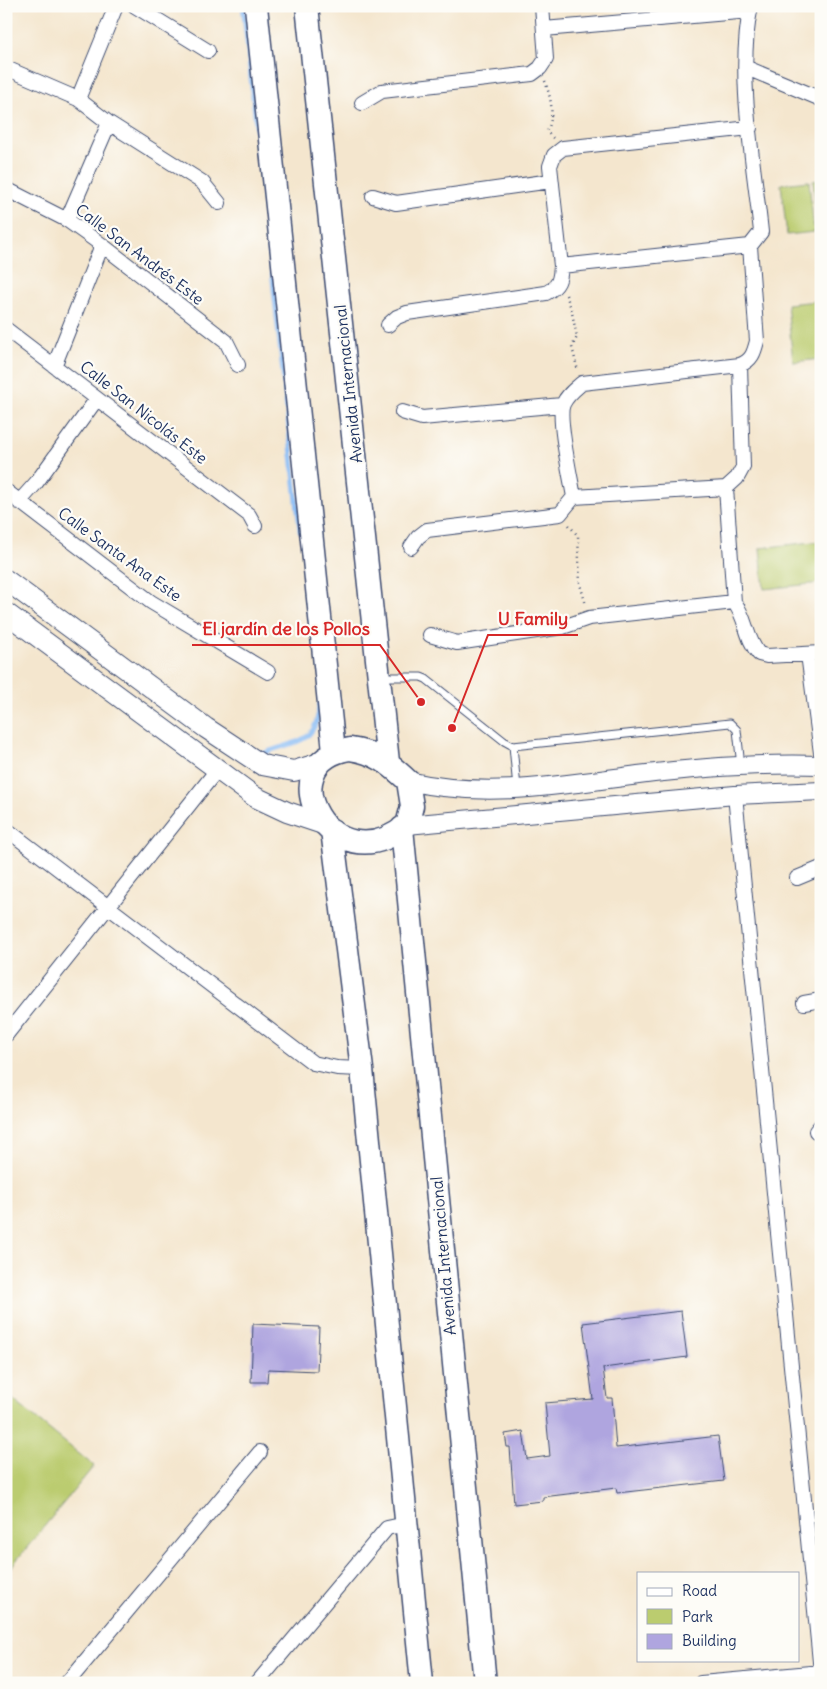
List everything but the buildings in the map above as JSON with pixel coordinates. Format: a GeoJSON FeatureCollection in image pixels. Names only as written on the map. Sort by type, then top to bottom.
{"type":"FeatureCollection","features":[{"type":"Feature","properties":{"kind":"main road"},"geometry":{"type":"LineString","coordinates":[[256,6],[327,757],[312,776],[312,804],[327,827],[362,1069],[422,1683]]}},
{"type":"Feature","properties":{"kind":"main road","name":"Avenida Internacional"},"geometry":{"type":"LineString","coordinates":[[307,6],[388,762]]}},
{"type":"Feature","properties":{"kind":"main road"},"geometry":{"type":"LineString","coordinates":[[6,580],[206,728],[262,765],[294,771],[350,749],[365,750],[388,762],[408,780],[412,806],[404,827],[383,841],[367,843],[353,841],[327,827],[287,812],[255,797],[6,613]]}},
{"type":"Feature","properties":{"kind":"main road","name":"Avenida Internacional"},"geometry":{"type":"LineString","coordinates":[[404,827],[485,1683]]}},
{"type":"Feature","properties":{"kind":"street"},"geometry":{"type":"LineString","coordinates":[[78,99],[116,6]]}},
{"type":"Feature","properties":{"kind":"street"},"geometry":{"type":"LineString","coordinates":[[135,6],[208,51]]}},
{"type":"Feature","properties":{"kind":"street"},"geometry":{"type":"LineString","coordinates":[[362,103],[382,91],[532,74],[540,68],[546,59],[542,6]]}},
{"type":"Feature","properties":{"kind":"street"},"geometry":{"type":"LineString","coordinates":[[544,29],[751,9],[747,68],[750,128],[761,232],[750,246],[757,341],[753,355],[740,365],[582,384],[569,394],[562,405],[574,497]]}},
{"type":"Feature","properties":{"kind":"street"},"geometry":{"type":"LineString","coordinates":[[6,68],[78,99],[109,123],[202,182],[220,203]]}},
{"type":"Feature","properties":{"kind":"street"},"geometry":{"type":"LineString","coordinates":[[747,68],[821,99]]}},
{"type":"Feature","properties":{"kind":"street"},"geometry":{"type":"LineString","coordinates":[[67,220],[109,123]]}},
{"type":"Feature","properties":{"kind":"street"},"geometry":{"type":"LineString","coordinates":[[388,325],[397,317],[407,312],[546,293],[554,289],[560,282],[561,266],[550,166],[554,155],[563,148],[750,128]]}},
{"type":"Feature","properties":{"kind":"street"},"geometry":{"type":"LineString","coordinates":[[373,196],[396,203],[551,181]]}},
{"type":"Feature","properties":{"kind":"street","name":"Calle San Andrés Este"},"geometry":{"type":"LineString","coordinates":[[6,189],[67,220],[102,245],[226,341],[238,365]]}},
{"type":"Feature","properties":{"kind":"street"},"geometry":{"type":"LineString","coordinates":[[55,364],[102,245]]}},
{"type":"Feature","properties":{"kind":"street"},"geometry":{"type":"LineString","coordinates":[[561,266],[750,246]]}},
{"type":"Feature","properties":{"kind":"street","name":"Calle San Nicolás Este"},"geometry":{"type":"LineString","coordinates":[[6,329],[55,364],[96,400],[249,515],[255,526]]}},
{"type":"Feature","properties":{"kind":"street"},"geometry":{"type":"LineString","coordinates":[[411,547],[418,536],[427,530],[560,514],[574,497],[726,488],[737,478],[743,467],[740,365]]}},
{"type":"Feature","properties":{"kind":"street"},"geometry":{"type":"LineString","coordinates":[[20,502],[96,400]]}},
{"type":"Feature","properties":{"kind":"street"},"geometry":{"type":"LineString","coordinates":[[402,412],[422,418],[562,405]]}},
{"type":"Feature","properties":{"kind":"street"},"geometry":{"type":"LineString","coordinates":[[726,488],[734,602],[743,613],[749,643],[759,654],[815,653],[821,753]]}},
{"type":"Feature","properties":{"kind":"street","name":"Calle Santa Ana Este"},"geometry":{"type":"LineString","coordinates":[[6,491],[151,602],[268,672]]}},
{"type":"Feature","properties":{"kind":"street"},"geometry":{"type":"LineString","coordinates":[[430,635],[457,643],[563,627],[589,618],[734,602]]}},
{"type":"Feature","properties":{"kind":"street"},"geometry":{"type":"LineString","coordinates":[[408,780],[432,786],[492,791],[565,785],[641,775],[821,765]]}},
{"type":"Feature","properties":{"kind":"street"},"geometry":{"type":"LineString","coordinates":[[6,1035],[216,770]]}},
{"type":"Feature","properties":{"kind":"street"},"geometry":{"type":"LineString","coordinates":[[565,785],[568,810]]}},
{"type":"Feature","properties":{"kind":"street"},"geometry":{"type":"LineString","coordinates":[[404,827],[735,794],[821,791]]}},
{"type":"Feature","properties":{"kind":"street"},"geometry":{"type":"LineString","coordinates":[[701,1683],[821,1672],[735,794]]}},
{"type":"Feature","properties":{"kind":"street"},"geometry":{"type":"LineString","coordinates":[[7,831],[313,1062],[337,1068],[362,1069]]}},
{"type":"Feature","properties":{"kind":"street"},"geometry":{"type":"LineString","coordinates":[[798,878],[821,868]]}},
{"type":"Feature","properties":{"kind":"street"},"geometry":{"type":"LineString","coordinates":[[804,1003],[821,1000]]}},
{"type":"Feature","properties":{"kind":"street"},"geometry":{"type":"LineString","coordinates":[[67,1683],[260,1452]]}},
{"type":"Feature","properties":{"kind":"street"},"geometry":{"type":"LineString","coordinates":[[257,1683],[387,1528],[406,1524]]}},
{"type":"Feature","properties":{"kind":"lane"},"geometry":{"type":"LineString","coordinates":[[379,677],[421,677],[426,679],[504,741],[513,746],[730,724],[737,730],[741,768]]}},
{"type":"Feature","properties":{"kind":"lane"},"geometry":{"type":"LineString","coordinates":[[513,746],[517,789]]}},
{"type":"Feature","properties":{"kind":"path"},"geometry":{"type":"LineString","coordinates":[[540,68],[551,99],[552,119],[547,132],[563,148]]}},
{"type":"Feature","properties":{"kind":"path"},"geometry":{"type":"LineString","coordinates":[[560,282],[571,308],[577,336],[572,347],[582,384]]}},
{"type":"Feature","properties":{"kind":"path"},"geometry":{"type":"LineString","coordinates":[[560,514],[578,536],[582,572],[580,584],[589,618]]}},
{"type":"Feature","properties":{"kind":"green space"},"geometry":{"type":"Polygon","coordinates":[[[821,180],[821,231],[818,231],[813,181],[821,180]]]}},
{"type":"Feature","properties":{"kind":"green space"},"geometry":{"type":"Polygon","coordinates":[[[809,181],[814,232],[787,235],[781,184],[809,181]]]}},
{"type":"Feature","properties":{"kind":"green space"},"geometry":{"type":"Polygon","coordinates":[[[818,301],[821,359],[793,362],[787,304],[818,301]]]}},
{"type":"Feature","properties":{"kind":"green space"},"geometry":{"type":"Polygon","coordinates":[[[821,541],[821,583],[764,589],[760,548],[821,541]]]}},
{"type":"Feature","properties":{"kind":"green space"},"geometry":{"type":"Polygon","coordinates":[[[6,1394],[94,1466],[6,1573],[6,1394]]]}},
{"type":"Feature","properties":{"kind":"waterway"},"geometry":{"type":"LineString","coordinates":[[243,6],[300,531]]}},
{"type":"Feature","properties":{"kind":"waterway"},"geometry":{"type":"LineString","coordinates":[[260,755],[300,741],[307,736],[313,729],[317,719],[319,705]]}},
{"type":"Feature","properties":{"kind":"place","name":"El jardín de los Pollos"},"geometry":{"type":"Point","coordinates":[421,702]}},
{"type":"Feature","properties":{"kind":"place","name":"U Family"},"geometry":{"type":"Point","coordinates":[452,728]}}]}
